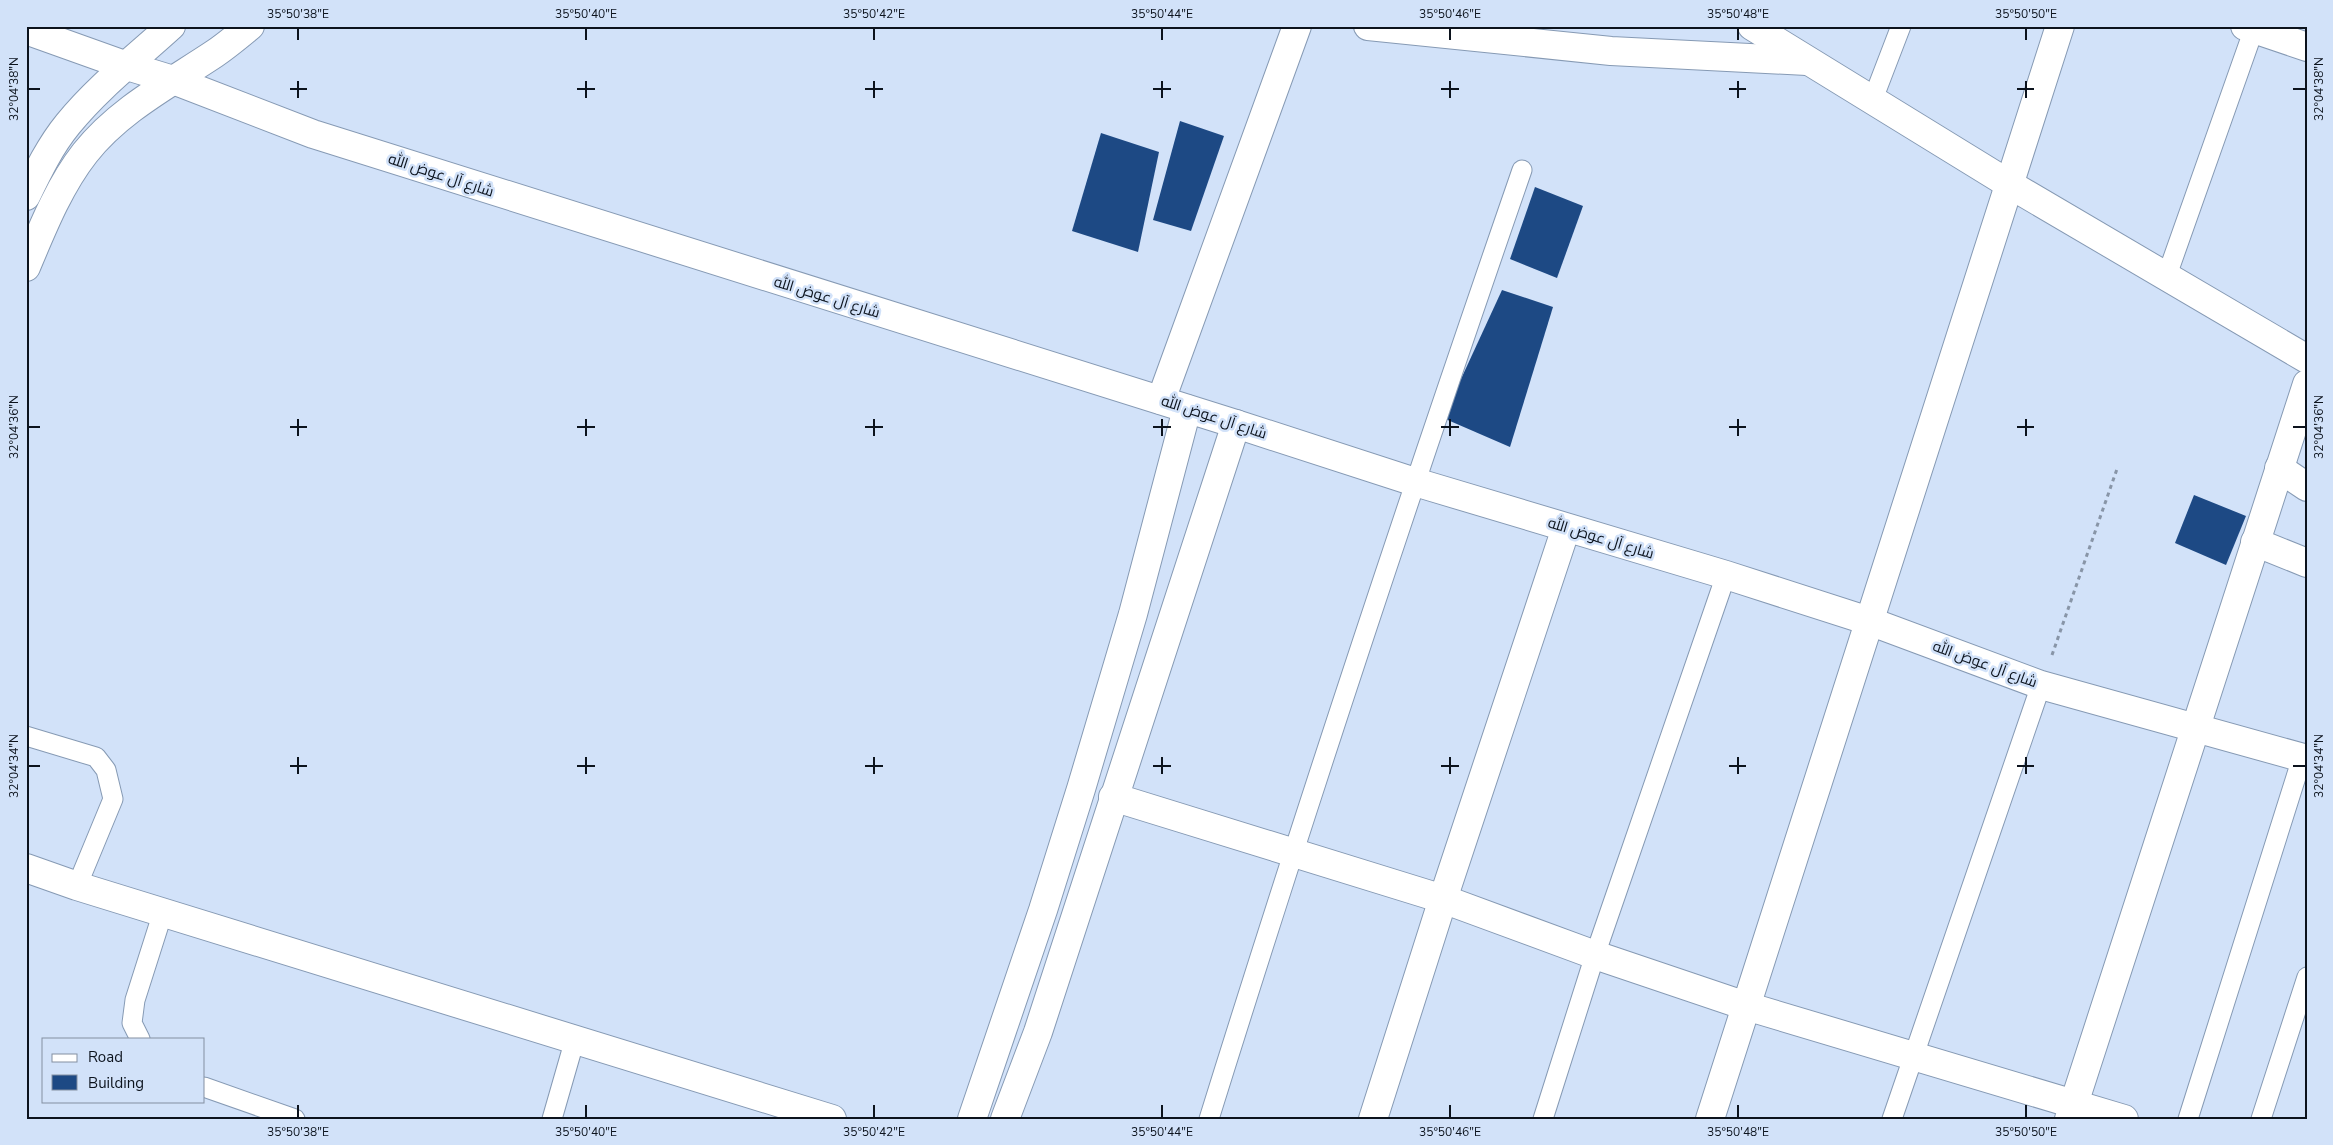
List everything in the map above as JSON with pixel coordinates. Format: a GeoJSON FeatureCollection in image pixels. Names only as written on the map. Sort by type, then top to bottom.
{"type":"FeatureCollection","features":[{"type":"Feature","properties":{"kind":"street"},"geometry":{"type":"LineString","coordinates":[[26,196],[45,157],[68,124],[124,65],[171,26]]}},
{"type":"Feature","properties":{"kind":"street"},"geometry":{"type":"LineString","coordinates":[[26,267],[46,218],[84,153],[116,120],[172,80],[216,52],[250,26]]}},
{"type":"Feature","properties":{"kind":"street"},"geometry":{"type":"LineString","coordinates":[[1161,400],[1297,26]]}},
{"type":"Feature","properties":{"kind":"street"},"geometry":{"type":"LineString","coordinates":[[1368,26],[1611,51],[1810,62]]}},
{"type":"Feature","properties":{"kind":"street"},"geometry":{"type":"LineString","coordinates":[[1752,26],[2009,184],[2307,360]]}},
{"type":"Feature","properties":{"kind":"street"},"geometry":{"type":"LineString","coordinates":[[1710,1119],[2060,26]]}},
{"type":"Feature","properties":{"kind":"street"},"geometry":{"type":"LineString","coordinates":[[2252,27],[2307,47]]}},
{"type":"Feature","properties":{"kind":"street","name":"شارع آل عوض الله"},"geometry":{"type":"LineString","coordinates":[[26,30],[172,80],[332,140],[1161,400],[1414,482],[1726,575],[1869,621],[2042,685],[2304,758]]}},
{"type":"Feature","properties":{"kind":"street"},"geometry":{"type":"LineString","coordinates":[[2071,1112],[2306,386]]}},
{"type":"Feature","properties":{"kind":"street"},"geometry":{"type":"LineString","coordinates":[[972,1119],[1043,910],[1081,789],[1133,614],[1187,409]]}},
{"type":"Feature","properties":{"kind":"street"},"geometry":{"type":"LineString","coordinates":[[1005,1119],[1038,1032],[1236,424]]}},
{"type":"Feature","properties":{"kind":"street"},"geometry":{"type":"LineString","coordinates":[[2279,468],[2307,487]]}},
{"type":"Feature","properties":{"kind":"street"},"geometry":{"type":"LineString","coordinates":[[1373,1119],[1442,899],[1566,528]]}},
{"type":"Feature","properties":{"kind":"street"},"geometry":{"type":"LineString","coordinates":[[2256,542],[2307,563]]}},
{"type":"Feature","properties":{"kind":"street"},"geometry":{"type":"LineString","coordinates":[[1114,797],[1442,899],[1595,955],[1746,1006],[1915,1056],[2071,1112],[2124,1119]]}},
{"type":"Feature","properties":{"kind":"street"},"geometry":{"type":"LineString","coordinates":[[26,868],[77,886],[832,1119]]}},
{"type":"Feature","properties":{"kind":"lane"},"geometry":{"type":"LineString","coordinates":[[1873,99],[1901,26]]}},
{"type":"Feature","properties":{"kind":"lane"},"geometry":{"type":"LineString","coordinates":[[2166,278],[2252,27]]}},
{"type":"Feature","properties":{"kind":"lane"},"geometry":{"type":"LineString","coordinates":[[1209,1119],[1292,853],[1414,482],[1522,170]]}},
{"type":"Feature","properties":{"kind":"lane"},"geometry":{"type":"LineString","coordinates":[[1543,1119],[1595,955],[1726,575]]}},
{"type":"Feature","properties":{"kind":"lane"},"geometry":{"type":"LineString","coordinates":[[1892,1119],[2042,685]]}},
{"type":"Feature","properties":{"kind":"lane"},"geometry":{"type":"LineString","coordinates":[[26,736],[96,757],[106,770],[113,799],[77,886]]}},
{"type":"Feature","properties":{"kind":"lane"},"geometry":{"type":"LineString","coordinates":[[2188,1119],[2304,758]]}},
{"type":"Feature","properties":{"kind":"lane"},"geometry":{"type":"LineString","coordinates":[[140,1038],[132,1023],[135,1000],[163,912]]}},
{"type":"Feature","properties":{"kind":"lane"},"geometry":{"type":"LineString","coordinates":[[2262,1119],[2307,977]]}},
{"type":"Feature","properties":{"kind":"lane"},"geometry":{"type":"LineString","coordinates":[[552,1119],[575,1040]]}},
{"type":"Feature","properties":{"kind":"lane"},"geometry":{"type":"LineString","coordinates":[[205,1087],[295,1119]]}},
{"type":"Feature","properties":{"kind":"path"},"geometry":{"type":"LineString","coordinates":[[2042,685],[2117,469]]}},
{"type":"Feature","properties":{"kind":"building"},"geometry":{"type":"Polygon","coordinates":[[[1180,121],[1224,136],[1191,231],[1153,220],[1180,121]]]}},
{"type":"Feature","properties":{"kind":"building"},"geometry":{"type":"Polygon","coordinates":[[[1101,133],[1159,152],[1138,252],[1072,231],[1101,133]]]}},
{"type":"Feature","properties":{"kind":"building"},"geometry":{"type":"Polygon","coordinates":[[[1535,187],[1583,206],[1557,278],[1510,259],[1535,187]]]}},
{"type":"Feature","properties":{"kind":"building"},"geometry":{"type":"Polygon","coordinates":[[[1502,290],[1553,307],[1510,447],[1443,418],[1502,290]]]}},
{"type":"Feature","properties":{"kind":"building"},"geometry":{"type":"Polygon","coordinates":[[[2194,495],[2246,516],[2226,565],[2175,543],[2194,495]]]}}]}
